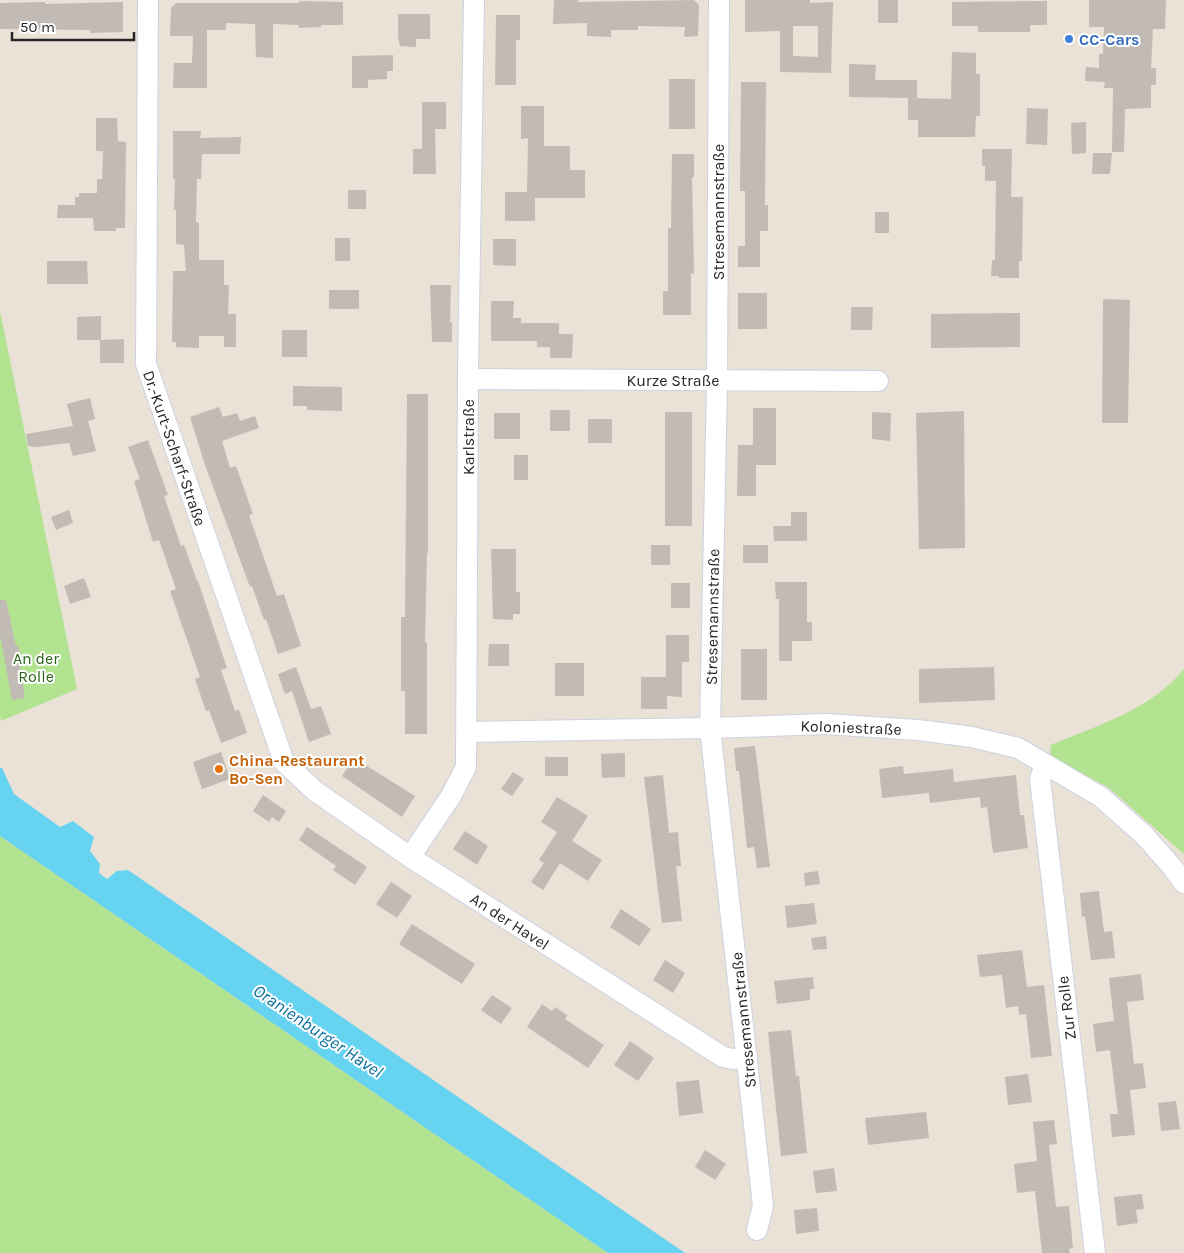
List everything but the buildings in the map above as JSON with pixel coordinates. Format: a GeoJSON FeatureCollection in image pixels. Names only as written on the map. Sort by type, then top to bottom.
{"type":"FeatureCollection","features":[{"type":"Feature","properties":{"kind":"street","name":"Dr.-Kurt-Scharf-Straße"},"geometry":{"type":"LineString","coordinates":[[148,0],[146,364],[284,762]]}},
{"type":"Feature","properties":{"kind":"street","name":"Karlstraße"},"geometry":{"type":"LineString","coordinates":[[410,857],[451,796],[466,767],[468,379],[474,0]]}},
{"type":"Feature","properties":{"kind":"street","name":"Stresemannstraße"},"geometry":{"type":"LineString","coordinates":[[719,0],[716,381],[710,728],[763,1206],[757,1230]]}},
{"type":"Feature","properties":{"kind":"street","name":"Kurze Straße"},"geometry":{"type":"LineString","coordinates":[[468,379],[878,381]]}},
{"type":"Feature","properties":{"kind":"street","name":"Koloniestraße"},"geometry":{"type":"LineString","coordinates":[[467,732],[826,724],[918,730],[972,737],[1018,748],[1101,797],[1144,836],[1184,883]]}},
{"type":"Feature","properties":{"kind":"street","name":"An der Havel"},"geometry":{"type":"LineString","coordinates":[[284,762],[315,791],[410,857],[723,1057],[733,1060],[747,1058]]}},
{"type":"Feature","properties":{"kind":"street","name":"Zur Rolle"},"geometry":{"type":"LineString","coordinates":[[1045,764],[1040,779],[1095,1253]]}},
{"type":"Feature","properties":{"kind":"green space","name":"An der Rolle"},"geometry":{"type":"Polygon","coordinates":[[[0,311],[77,689],[1,721],[0,715],[0,311]]]}},
{"type":"Feature","properties":{"kind":"green space"},"geometry":{"type":"Polygon","coordinates":[[[1184,669],[1184,854],[1108,787],[1050,757],[1051,745],[1105,723],[1140,706],[1171,683],[1184,669]]]}},
{"type":"Feature","properties":{"kind":"green space"},"geometry":{"type":"Polygon","coordinates":[[[0,836],[608,1253],[0,1253],[0,836]]]}},
{"type":"Feature","properties":{"kind":"water","name":"Oranienburger Havel"},"geometry":{"type":"Polygon","coordinates":[[[0,768],[2,768],[14,794],[60,827],[73,821],[94,837],[90,851],[100,864],[99,873],[107,879],[117,871],[128,870],[685,1253],[608,1253],[0,836],[0,768]]]}},
{"type":"Feature","properties":{"kind":"place","name":"CC-Cars"},"geometry":{"type":"Point","coordinates":[1069,39]}},
{"type":"Feature","properties":{"kind":"place","name":"China-Restaurant Bo-Sen"},"geometry":{"type":"Point","coordinates":[219,769]}}]}
